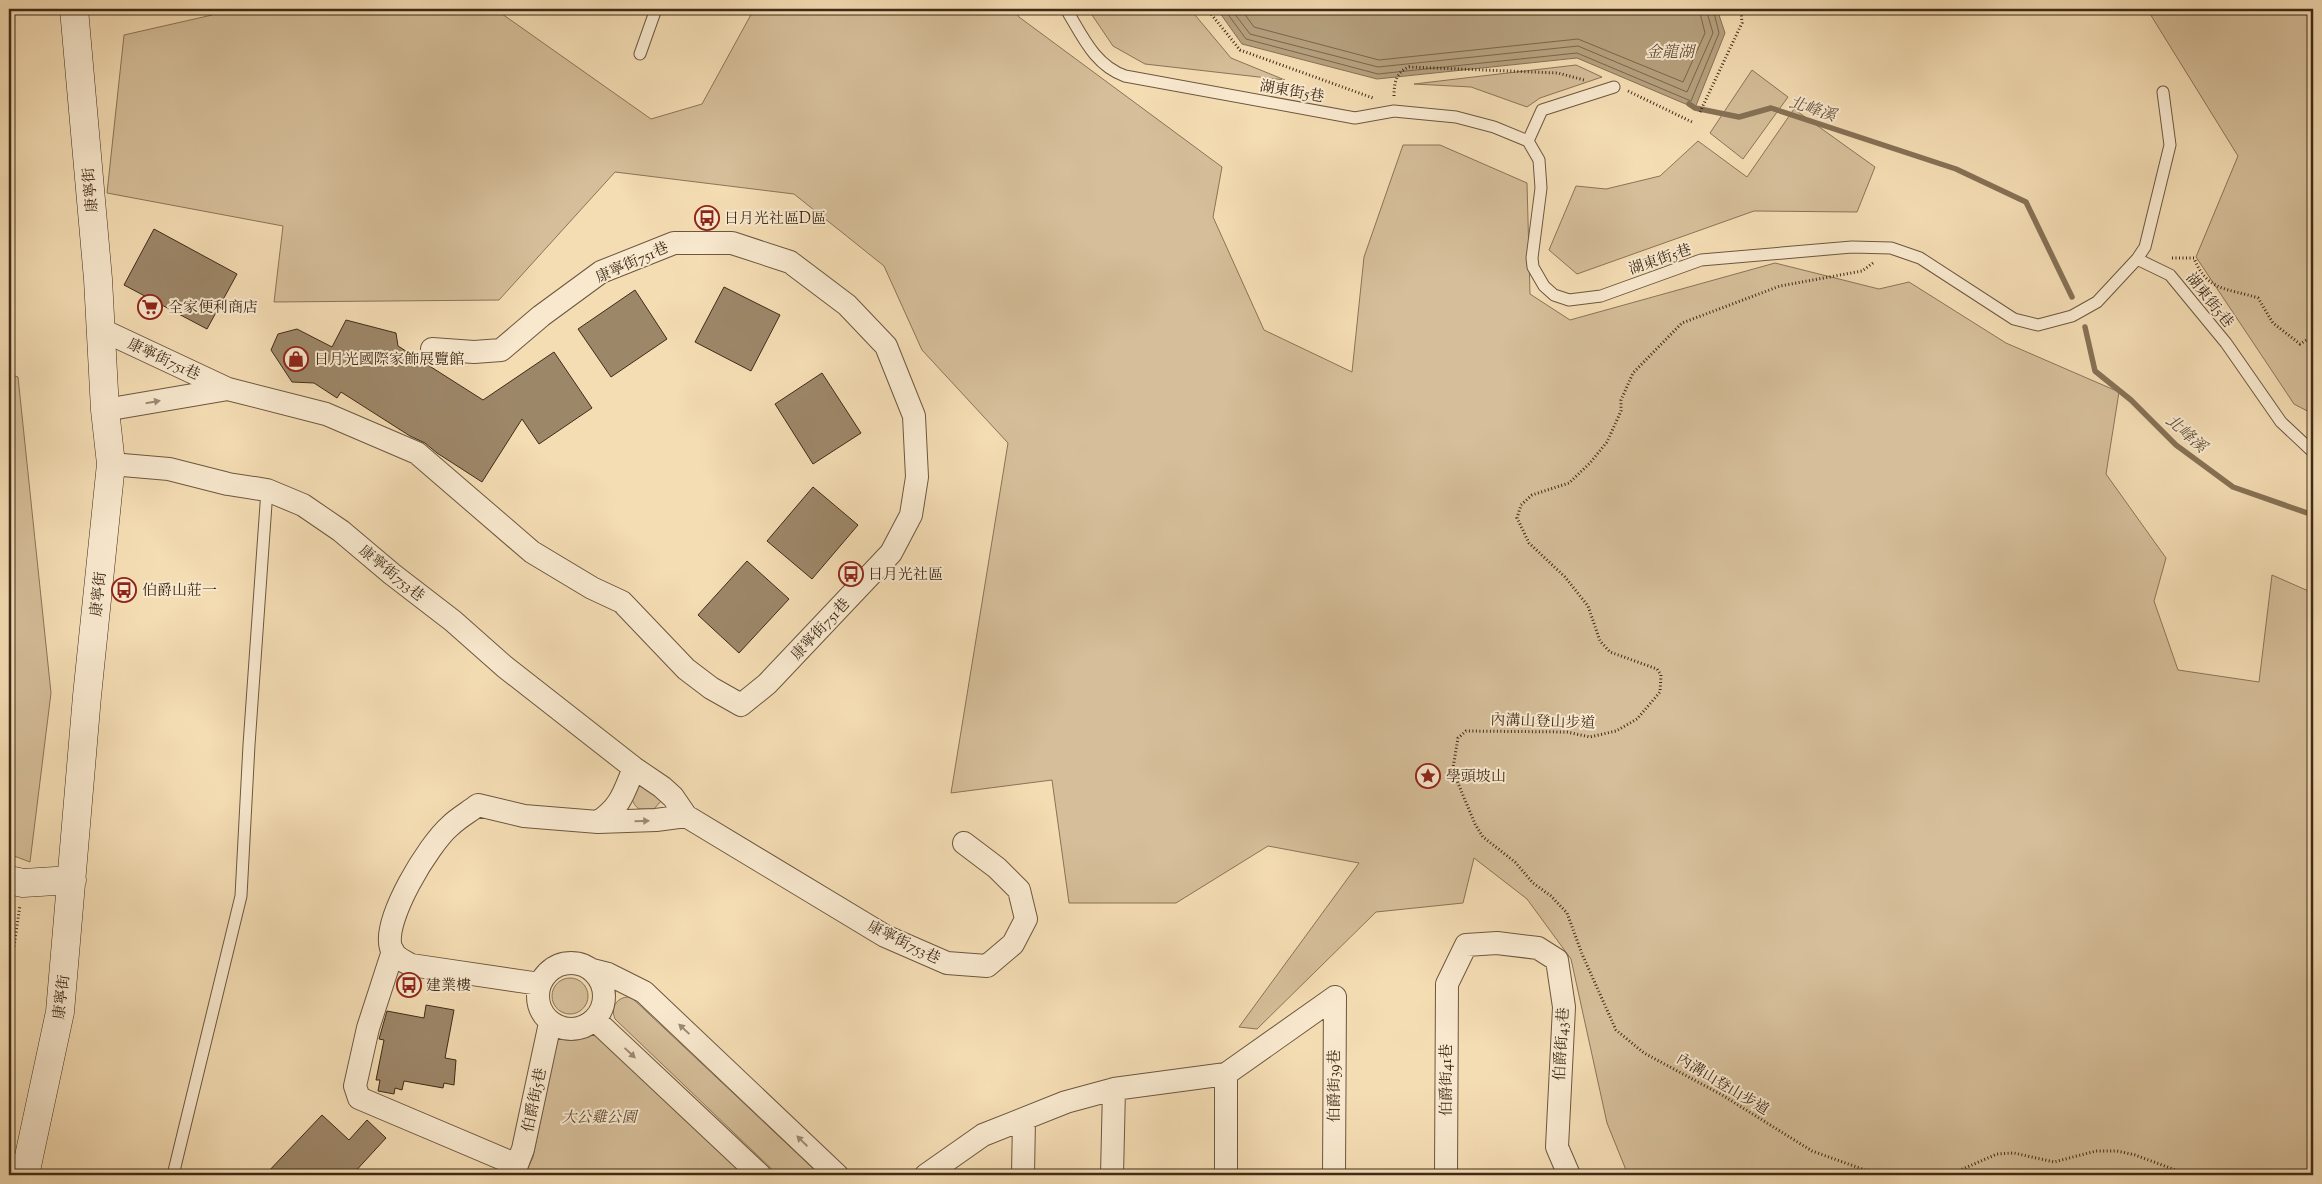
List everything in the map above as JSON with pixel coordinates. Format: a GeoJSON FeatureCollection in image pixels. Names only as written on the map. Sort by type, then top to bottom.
{"type":"FeatureCollection","features":[{"type":"Feature","properties":{"kind":"street","name":"康寧街"},"geometry":{"type":"LineString","coordinates":[[24,1175],[60,1012],[87,696],[111,464],[105,410],[98,279],[74,9]]}},
{"type":"Feature","properties":{"kind":"street","name":"康寧街751巷"},"geometry":{"type":"LineString","coordinates":[[100,329],[228,389],[326,414],[416,453],[532,552],[592,588],[622,602],[686,669],[711,688],[741,705],[767,684],[891,553],[911,515],[917,476],[914,416],[886,346],[847,305],[790,262],[732,243],[674,243],[600,272],[541,316],[501,350],[474,352],[432,349]]}},
{"type":"Feature","properties":{"kind":"street","name":"康寧街751巷"},"geometry":{"type":"LineString","coordinates":[[105,410],[228,389]]}},
{"type":"Feature","properties":{"kind":"street","name":"康寧街753巷"},"geometry":{"type":"LineString","coordinates":[[111,464],[169,469],[228,484],[267,490],[303,505],[340,530],[392,574],[453,621],[504,667],[634,768],[670,793],[686,816],[885,936],[947,963],[987,966],[1013,944],[1026,919],[1019,890],[997,868],[964,843]]}},
{"type":"Feature","properties":{"kind":"street"},"geometry":{"type":"LineString","coordinates":[[598,822],[611,814],[620,801],[634,768]]}},
{"type":"Feature","properties":{"kind":"street"},"geometry":{"type":"LineString","coordinates":[[540,984],[411,965],[399,958],[391,948],[391,932],[407,885],[427,853],[450,826],[478,806],[524,816],[598,822],[656,820],[686,816]]}},
{"type":"Feature","properties":{"kind":"street"},"geometry":{"type":"LineString","coordinates":[[16,881],[72,880]]}},
{"type":"Feature","properties":{"kind":"street","name":"伯爵街43巷"},"geometry":{"type":"LineString","coordinates":[[1447,984],[1466,945],[1497,943],[1538,948],[1557,960],[1564,1007],[1557,1147],[1569,1175]]}},
{"type":"Feature","properties":{"kind":"street"},"geometry":{"type":"LineString","coordinates":[[393,950],[368,1028],[355,1086],[360,1098],[515,1170]]}},
{"type":"Feature","properties":{"kind":"street"},"geometry":{"type":"LineString","coordinates":[[571,963],[582,964],[592,970],[600,978],[604,989],[601,1011],[595,1020],[575,1030],[565,1029],[550,1023],[540,1010],[537,1000],[540,984],[550,970],[560,965],[571,963]]}},
{"type":"Feature","properties":{"kind":"street"},"geometry":{"type":"LineString","coordinates":[[592,970],[608,974],[644,992],[837,1175]]}},
{"type":"Feature","properties":{"kind":"street","name":"伯爵街41巷"},"geometry":{"type":"LineString","coordinates":[[1446,1175],[1447,984]]}},
{"type":"Feature","properties":{"kind":"street","name":"伯爵街39巷"},"geometry":{"type":"LineString","coordinates":[[1226,1074],[1335,997],[1334,1175]]}},
{"type":"Feature","properties":{"kind":"street"},"geometry":{"type":"LineString","coordinates":[[595,1020],[760,1175]]}},
{"type":"Feature","properties":{"kind":"street","name":"伯爵街5巷"},"geometry":{"type":"LineString","coordinates":[[515,1170],[523,1149],[550,1023]]}},
{"type":"Feature","properties":{"kind":"street"},"geometry":{"type":"LineString","coordinates":[[926,1175],[983,1135],[1066,1102],[1114,1089],[1226,1074],[1226,1175]]}},
{"type":"Feature","properties":{"kind":"street"},"geometry":{"type":"LineString","coordinates":[[1112,1175],[1114,1089]]}},
{"type":"Feature","properties":{"kind":"street"},"geometry":{"type":"LineString","coordinates":[[1023,1175],[1024,1119]]}},
{"type":"Feature","properties":{"kind":"lane"},"geometry":{"type":"LineString","coordinates":[[640,54],[656,9]]}},
{"type":"Feature","properties":{"kind":"lane","name":"湖東街5巷"},"geometry":{"type":"LineString","coordinates":[[1066,9],[1095,57],[1110,71],[1125,76],[1354,118],[1394,111],[1456,117],[1494,127],[1528,141],[1538,160],[1541,188],[1532,258],[1533,267],[1544,286],[1554,295],[1568,300],[1601,296],[1701,260],[1852,247],[1891,248],[1920,258],[2014,319],[2038,324],[2072,316],[2097,302],[2138,257],[2170,275],[2226,344],[2281,422],[2313,452]]}},
{"type":"Feature","properties":{"kind":"lane"},"geometry":{"type":"LineString","coordinates":[[1528,141],[1542,110],[1614,87]]}},
{"type":"Feature","properties":{"kind":"lane"},"geometry":{"type":"LineString","coordinates":[[2138,257],[2145,247],[2170,145],[2163,92]]}},
{"type":"Feature","properties":{"kind":"lane"},"geometry":{"type":"LineString","coordinates":[[173,1175],[241,896],[248,746],[267,490]]}},
{"type":"Feature","properties":{"kind":"path"},"geometry":{"type":"LineString","coordinates":[[1207,9],[1240,50],[1377,100],[1394,111]]}},
{"type":"Feature","properties":{"kind":"path"},"geometry":{"type":"LineString","coordinates":[[1700,112],[1742,24],[1741,9]]}},
{"type":"Feature","properties":{"kind":"path"},"geometry":{"type":"LineString","coordinates":[[1394,82],[1402,70],[1409,67],[1558,73]]}},
{"type":"Feature","properties":{"kind":"path","name":"內溝山登山步道"},"geometry":{"type":"LineString","coordinates":[[1891,248],[1862,271],[1780,286],[1682,322],[1633,373],[1621,400],[1621,411],[1610,434],[1590,463],[1569,483],[1532,495],[1521,505],[1517,518],[1529,543],[1564,577],[1588,606],[1600,641],[1610,652],[1658,669],[1661,676],[1660,692],[1637,719],[1616,731],[1590,737],[1568,732],[1466,731],[1458,738],[1454,768],[1463,797],[1483,837],[1515,862],[1533,883],[1551,896],[1567,913],[1582,954],[1616,1030],[1644,1053],[1722,1095],[1812,1151],[1865,1170],[1920,1175]]}},
{"type":"Feature","properties":{"kind":"path"},"geometry":{"type":"LineString","coordinates":[[2138,257],[2194,258],[2205,280],[2220,287],[2258,298],[2273,323],[2292,340],[2300,344],[2313,336]]}},
{"type":"Feature","properties":{"kind":"path"},"geometry":{"type":"LineString","coordinates":[[9,981],[16,881]]}},
{"type":"Feature","properties":{"kind":"path"},"geometry":{"type":"LineString","coordinates":[[1949,1175],[1997,1154],[2014,1153],[2054,1162],[2096,1151],[2135,1155],[2190,1175]]}},
{"type":"Feature","properties":{"kind":"green space"},"geometry":{"type":"Polygon","coordinates":[[[214,9],[495,9],[651,119],[702,104],[754,9],[1014,9],[1019,17],[1222,167],[1213,217],[1264,330],[1352,372],[1364,257],[1403,145],[1440,145],[1527,183],[1530,294],[1570,320],[1775,263],[1879,289],[1909,282],[2006,343],[2119,392],[2106,474],[2166,558],[2154,601],[2178,670],[2259,682],[2272,575],[2313,593],[2313,1175],[1628,1175],[1607,1123],[1571,959],[1527,899],[1474,858],[1463,903],[1376,912],[1257,1029],[1239,1027],[1359,863],[1268,846],[1176,903],[1069,903],[1052,780],[951,793],[1008,443],[922,350],[884,266],[794,194],[615,172],[499,300],[274,302],[283,226],[107,193],[124,35],[212,15],[214,9]]]}},
{"type":"Feature","properties":{"kind":"green space"},"geometry":{"type":"Polygon","coordinates":[[[1088,9],[1190,9],[1231,58],[1285,80],[1145,64],[1113,46],[1088,9]]]}},
{"type":"Feature","properties":{"kind":"green space"},"geometry":{"type":"Polygon","coordinates":[[[2147,9],[2313,9],[2313,414],[2294,404],[2196,257],[2238,156],[2147,9]]]}},
{"type":"Feature","properties":{"kind":"green space"},"geometry":{"type":"Polygon","coordinates":[[[1576,65],[1602,77],[1540,98],[1527,107],[1471,87],[1414,84],[1576,65]]]}},
{"type":"Feature","properties":{"kind":"green space"},"geometry":{"type":"Polygon","coordinates":[[[1752,70],[1788,97],[1743,159],[1710,133],[1752,70]]]}},
{"type":"Feature","properties":{"kind":"green space"},"geometry":{"type":"Polygon","coordinates":[[[1794,109],[1875,167],[1857,212],[1754,211],[1577,274],[1549,250],[1576,186],[1606,189],[1660,176],[1698,141],[1747,177],[1794,109]]]}},
{"type":"Feature","properties":{"kind":"green space"},"geometry":{"type":"Polygon","coordinates":[[[9,374],[18,377],[51,693],[30,862],[9,854],[9,374]]]}},
{"type":"Feature","properties":{"kind":"green space"},"geometry":{"type":"Polygon","coordinates":[[[637,783],[662,796],[661,801],[654,809],[639,809],[634,803],[633,794],[637,783]]]}},
{"type":"Feature","properties":{"kind":"green space"},"geometry":{"type":"Polygon","coordinates":[[[570,978],[577,979],[583,983],[587,989],[587,1003],[583,1009],[577,1013],[570,1014],[563,1013],[557,1009],[553,1003],[552,996],[553,989],[557,983],[563,979],[570,978]]]}},
{"type":"Feature","properties":{"kind":"green space"},"geometry":{"type":"Polygon","coordinates":[[[631,997],[820,1175],[778,1175],[615,1019],[614,1006],[616,1003],[622,998],[631,997]]]}},
{"type":"Feature","properties":{"kind":"green space","name":"大公雞公園"},"geometry":{"type":"Polygon","coordinates":[[[597,1033],[744,1175],[525,1175],[533,1157],[557,1035],[571,1039],[597,1033]]]}},
{"type":"Feature","properties":{"kind":"water","name":"金龍湖"},"geometry":{"type":"Polygon","coordinates":[[[1217,9],[1717,9],[1725,33],[1695,108],[1577,58],[1377,79],[1242,44],[1217,9]]]}},
{"type":"Feature","properties":{"kind":"building"},"geometry":{"type":"Polygon","coordinates":[[[154,229],[237,274],[207,329],[124,285],[154,229]]]}},
{"type":"Feature","properties":{"kind":"building"},"geometry":{"type":"Polygon","coordinates":[[[724,287],[780,315],[751,371],[695,342],[724,287]]]}},
{"type":"Feature","properties":{"kind":"building"},"geometry":{"type":"Polygon","coordinates":[[[635,290],[667,339],[611,377],[578,329],[635,290]]]}},
{"type":"Feature","properties":{"kind":"building"},"geometry":{"type":"Polygon","coordinates":[[[346,320],[396,333],[398,346],[483,400],[554,352],[592,408],[539,444],[522,419],[482,482],[425,443],[410,436],[341,392],[337,398],[314,383],[292,382],[271,350],[278,334],[297,329],[332,347],[346,320]]]}},
{"type":"Feature","properties":{"kind":"building"},"geometry":{"type":"Polygon","coordinates":[[[822,373],[861,433],[813,464],[775,404],[822,373]]]}},
{"type":"Feature","properties":{"kind":"building"},"geometry":{"type":"Polygon","coordinates":[[[813,487],[858,525],[812,579],[767,541],[813,487]]]}},
{"type":"Feature","properties":{"kind":"building"},"geometry":{"type":"Polygon","coordinates":[[[747,561],[789,599],[739,653],[698,615],[747,561]]]}},
{"type":"Feature","properties":{"kind":"building"},"geometry":{"type":"Polygon","coordinates":[[[426,1005],[454,1010],[445,1058],[456,1060],[454,1085],[444,1083],[443,1088],[404,1081],[402,1090],[395,1088],[394,1094],[378,1091],[380,1080],[376,1080],[384,1040],[379,1039],[387,1011],[424,1018],[426,1005]]]}},
{"type":"Feature","properties":{"kind":"building"},"geometry":{"type":"Polygon","coordinates":[[[322,1115],[349,1140],[367,1120],[386,1138],[352,1175],[265,1175],[322,1115]]]}},
{"type":"Feature","properties":{"kind":"waterway","name":"北峰溪"},"geometry":{"type":"LineString","coordinates":[[1689,104],[1695,108],[1739,117],[1771,108],[1956,169],[2026,202],[2072,297]]}},
{"type":"Feature","properties":{"kind":"waterway","name":"北峰溪"},"geometry":{"type":"LineString","coordinates":[[2085,327],[2095,371],[2131,400],[2176,445],[2233,487],[2313,515]]}},
{"type":"Feature","properties":{"kind":"place","name":"日月光社區D區"},"geometry":{"type":"Point","coordinates":[707,218]}},
{"type":"Feature","properties":{"kind":"place","name":"全家便利商店"},"geometry":{"type":"Point","coordinates":[150,307]}},
{"type":"Feature","properties":{"kind":"place","name":"日月光國際家飾展覽館"},"geometry":{"type":"Point","coordinates":[296,359]}},
{"type":"Feature","properties":{"kind":"place","name":"日月光社區"},"geometry":{"type":"Point","coordinates":[851,574]}},
{"type":"Feature","properties":{"kind":"place","name":"伯爵山莊一"},"geometry":{"type":"Point","coordinates":[124,590]}},
{"type":"Feature","properties":{"kind":"place","name":"學頭坡山"},"geometry":{"type":"Point","coordinates":[1428,776]}},
{"type":"Feature","properties":{"kind":"place","name":"建業樓"},"geometry":{"type":"Point","coordinates":[409,985]}}]}
